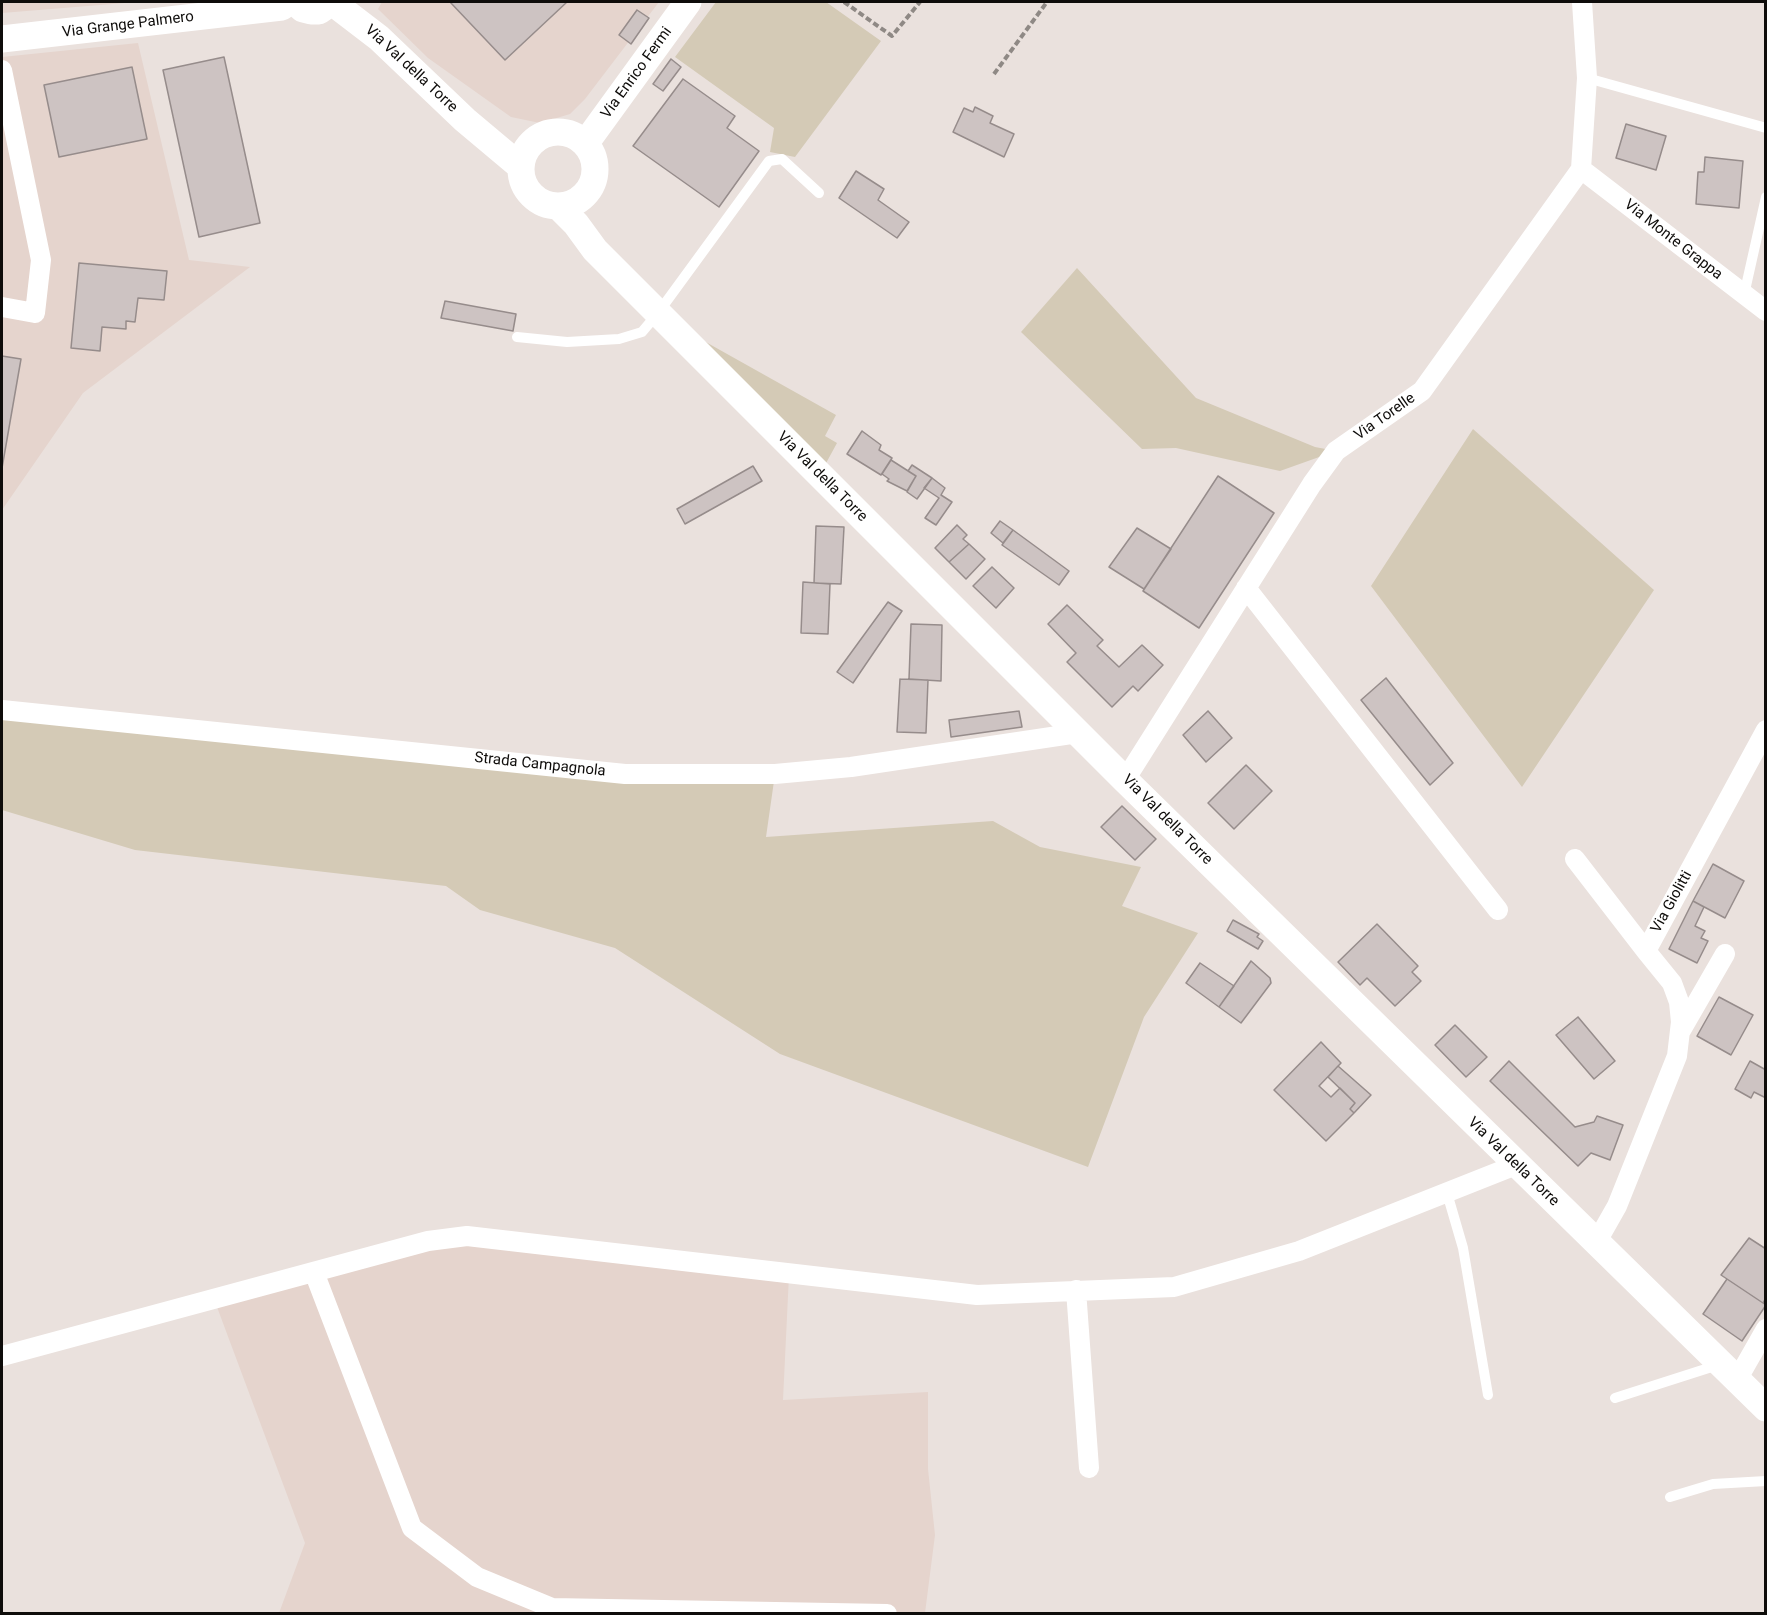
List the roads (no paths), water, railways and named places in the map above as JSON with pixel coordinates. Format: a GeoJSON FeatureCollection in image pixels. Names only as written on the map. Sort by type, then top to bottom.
{"type":"FeatureCollection","features":[{"type":"Feature","properties":{"kind":"street","name":"Via Grange Palmero"},"geometry":{"type":"LineString","coordinates":[[2,39],[282,7],[288,2]]}},
{"type":"Feature","properties":{"kind":"street"},"geometry":{"type":"LineString","coordinates":[[295,2],[311,11],[319,11],[332,2]]}},
{"type":"Feature","properties":{"kind":"street","name":"Via Val della Torre"},"geometry":{"type":"LineString","coordinates":[[332,2],[379,38],[521,167]]}},
{"type":"Feature","properties":{"kind":"street","name":"Via Enrico Fermi"},"geometry":{"type":"LineString","coordinates":[[585,144],[688,2]]}},
{"type":"Feature","properties":{"kind":"street"},"geometry":{"type":"LineString","coordinates":[[1581,169],[1587,78],[1582,2]]}},
{"type":"Feature","properties":{"kind":"street"},"geometry":{"type":"LineString","coordinates":[[2,70],[41,260],[35,313],[2,307]]}},
{"type":"Feature","properties":{"kind":"street"},"geometry":{"type":"LineString","coordinates":[[488,139],[535,140],[555,132],[577,137],[585,144],[595,164],[595,175],[585,195],[577,201],[567,215],[531,194],[522,179],[523,156],[535,140]]}},
{"type":"Feature","properties":{"kind":"street","name":"Via Monte Grappa"},"geometry":{"type":"LineString","coordinates":[[1581,169],[1766,311]]}},
{"type":"Feature","properties":{"kind":"street","name":"Via Torelle"},"geometry":{"type":"LineString","coordinates":[[1125,780],[1312,484],[1336,451],[1422,391],[1581,169]]}},
{"type":"Feature","properties":{"kind":"street","name":"Via Val della Torre"},"geometry":{"type":"LineString","coordinates":[[567,215],[596,250],[658,313],[1125,780],[1766,1408]]}},
{"type":"Feature","properties":{"kind":"street"},"geometry":{"type":"LineString","coordinates":[[1246,588],[1498,910]]}},
{"type":"Feature","properties":{"kind":"street","name":"Strada Campagnola"},"geometry":{"type":"LineString","coordinates":[[2,710],[625,774],[775,774],[840,768],[1078,733]]}},
{"type":"Feature","properties":{"kind":"street","name":"Via Giolitti"},"geometry":{"type":"LineString","coordinates":[[1596,1243],[1617,1206],[1677,1056],[1680,1033],[1679,1002],[1672,983],[1646,951],[1766,730]]}},
{"type":"Feature","properties":{"kind":"street"},"geometry":{"type":"LineString","coordinates":[[1575,859],[1646,951]]}},
{"type":"Feature","properties":{"kind":"street"},"geometry":{"type":"LineString","coordinates":[[1680,1033],[1725,954]]}},
{"type":"Feature","properties":{"kind":"street"},"geometry":{"type":"LineString","coordinates":[[2,1356],[428,1241],[467,1236],[977,1295],[1174,1287],[1299,1251],[1516,1165]]}},
{"type":"Feature","properties":{"kind":"street"},"geometry":{"type":"LineString","coordinates":[[314,1272],[412,1528],[477,1577],[552,1608],[887,1614]]}},
{"type":"Feature","properties":{"kind":"street"},"geometry":{"type":"LineString","coordinates":[[1076,1290],[1089,1468]]}},
{"type":"Feature","properties":{"kind":"street"},"geometry":{"type":"LineString","coordinates":[[1729,1372],[1766,1329]]}},
{"type":"Feature","properties":{"kind":"lane"},"geometry":{"type":"LineString","coordinates":[[1587,78],[1766,128]]}},
{"type":"Feature","properties":{"kind":"lane"},"geometry":{"type":"LineString","coordinates":[[517,337],[567,342],[619,339],[642,332],[769,161],[782,159],[819,193]]}},
{"type":"Feature","properties":{"kind":"lane"},"geometry":{"type":"LineString","coordinates":[[1744,295],[1766,196]]}},
{"type":"Feature","properties":{"kind":"lane"},"geometry":{"type":"LineString","coordinates":[[1447,1193],[1463,1248],[1488,1395]]}},
{"type":"Feature","properties":{"kind":"lane"},"geometry":{"type":"LineString","coordinates":[[1616,1398],[1729,1372]]}},
{"type":"Feature","properties":{"kind":"lane"},"geometry":{"type":"LineString","coordinates":[[1670,1497],[1713,1484],[1766,1481]]}}]}
